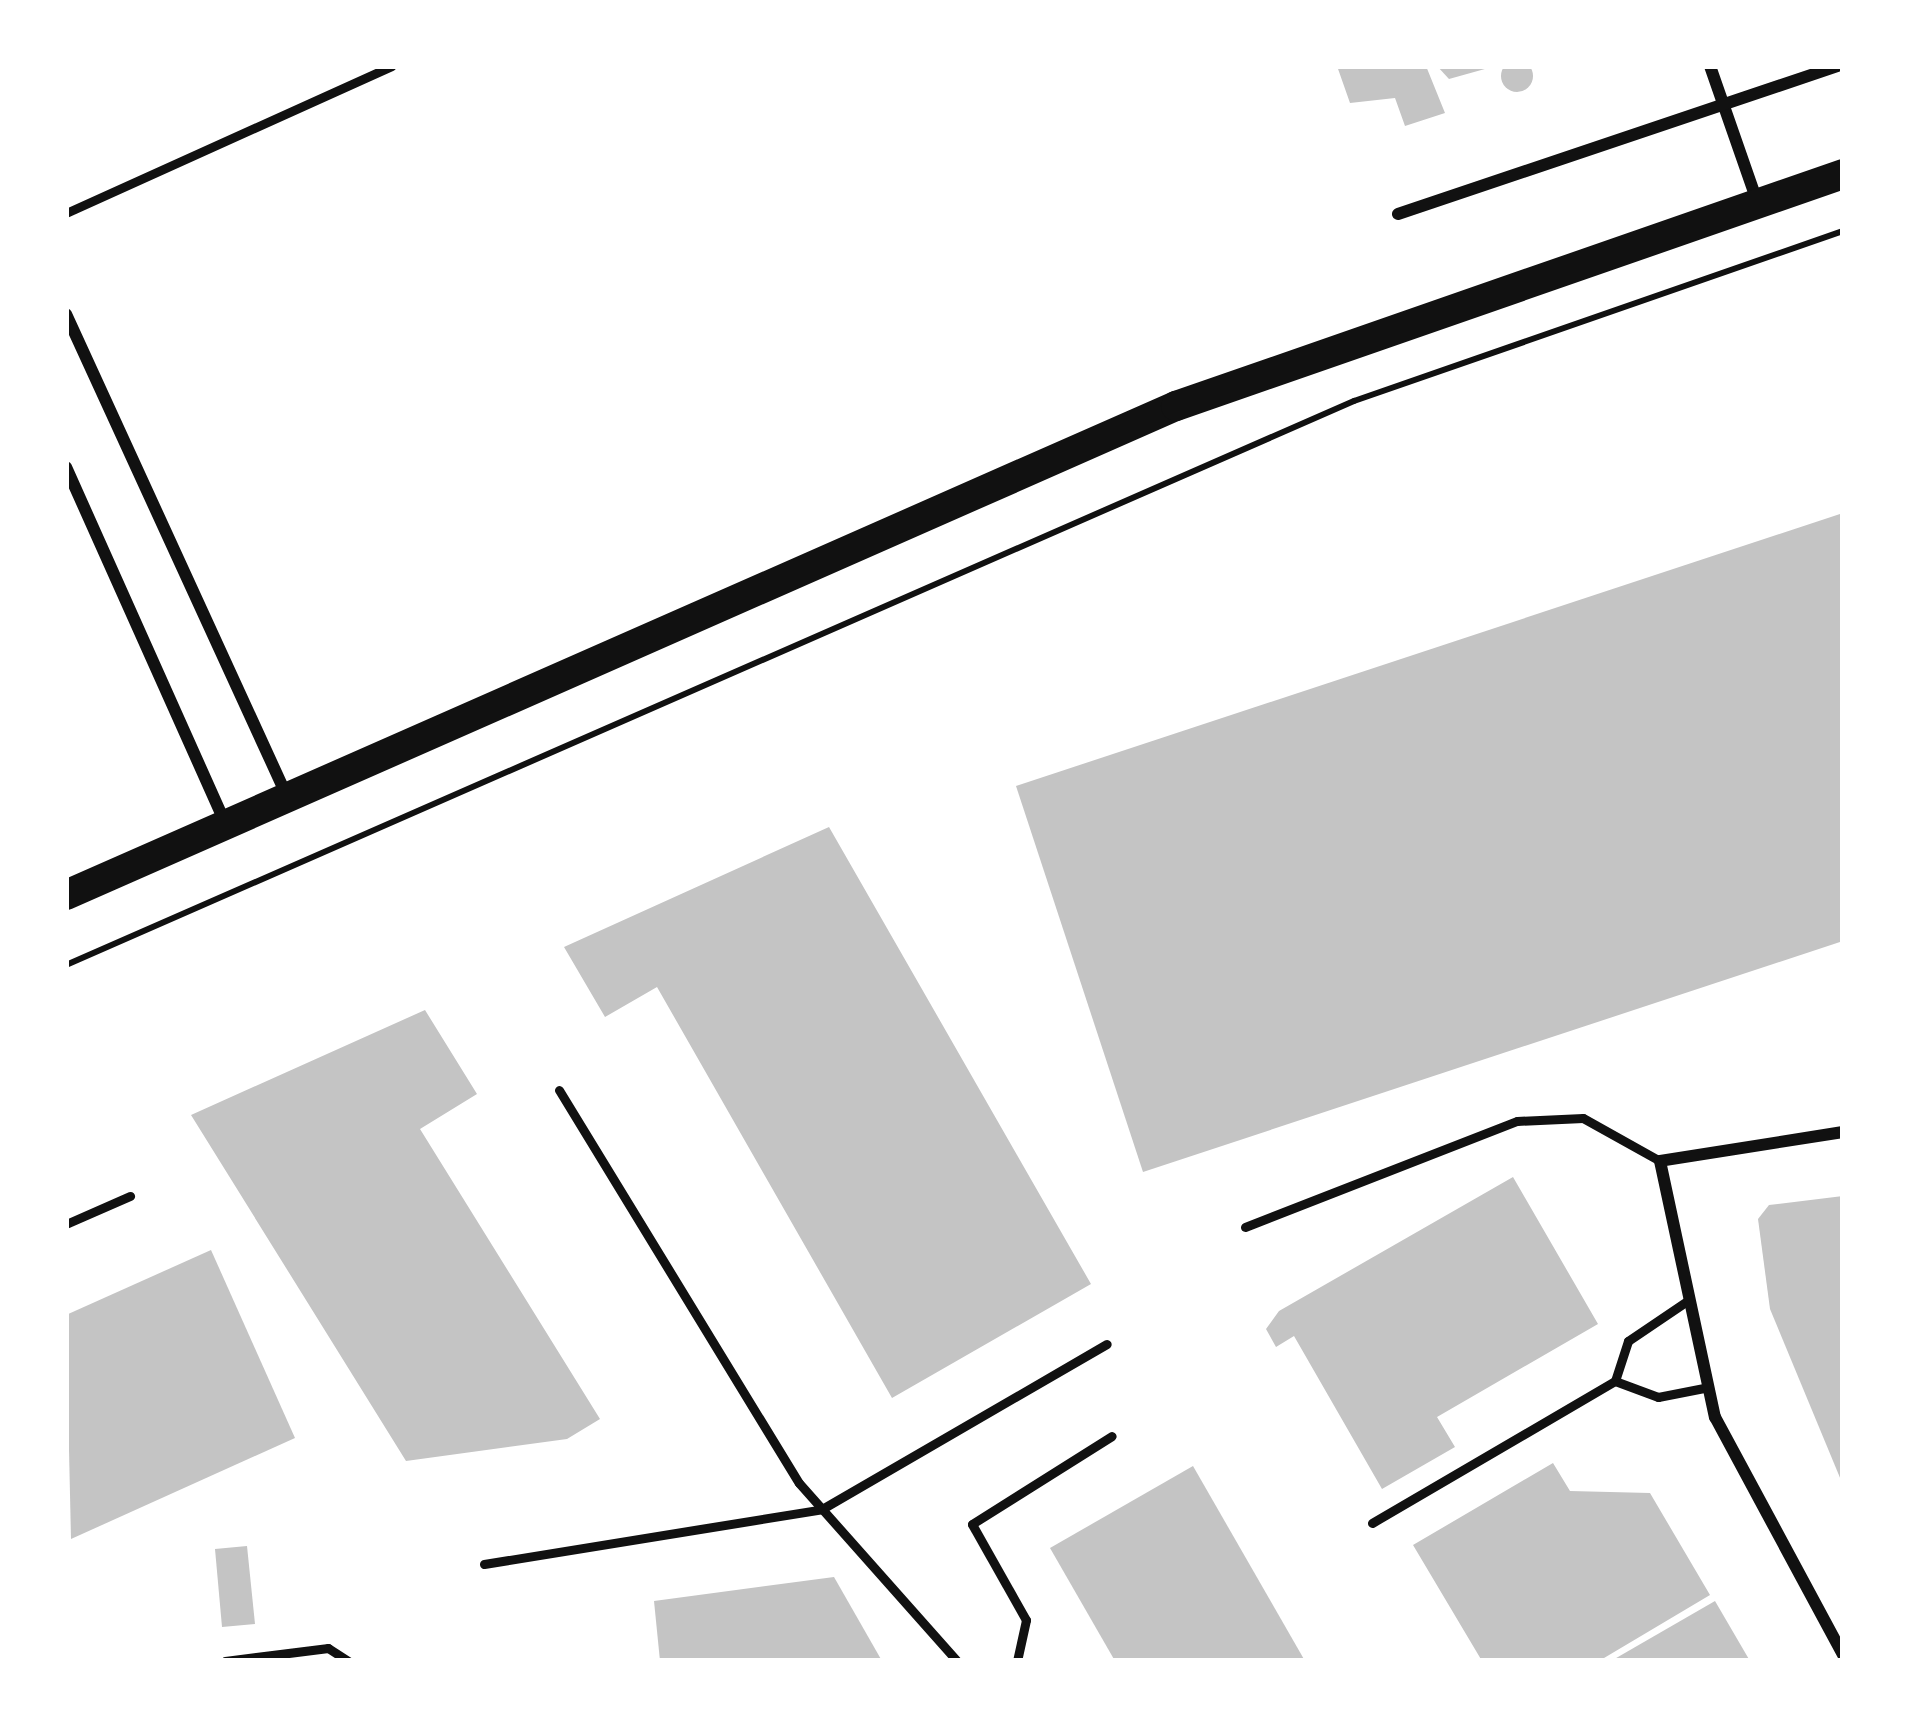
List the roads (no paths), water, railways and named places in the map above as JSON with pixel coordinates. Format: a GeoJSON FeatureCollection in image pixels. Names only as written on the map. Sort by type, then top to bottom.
{"type":"FeatureCollection","features":[{"type":"Feature","properties":{"kind":"main road"},"geometry":{"type":"LineString","coordinates":[[66,895],[223,818],[1176,406],[1843,174]]}},
{"type":"Feature","properties":{"kind":"street"},"geometry":{"type":"LineString","coordinates":[[1710,66],[1757,201]]}},
{"type":"Feature","properties":{"kind":"street"},"geometry":{"type":"LineString","coordinates":[[1398,214],[1721,101],[1839,66]]}},
{"type":"Feature","properties":{"kind":"street"},"geometry":{"type":"LineString","coordinates":[[66,314],[285,792]]}},
{"type":"Feature","properties":{"kind":"street"},"geometry":{"type":"LineString","coordinates":[[66,467],[223,818]]}},
{"type":"Feature","properties":{"kind":"street"},"geometry":{"type":"LineString","coordinates":[[1843,1132],[1660,1161],[1708,1388],[1843,1655]]}},
{"type":"Feature","properties":{"kind":"lane"},"geometry":{"type":"LineString","coordinates":[[66,213],[391,66]]}},
{"type":"Feature","properties":{"kind":"lane"},"geometry":{"type":"LineString","coordinates":[[559,1090],[822,1509],[957,1661]]}},
{"type":"Feature","properties":{"kind":"lane"},"geometry":{"type":"LineString","coordinates":[[1245,1227],[1517,1120],[1583,1118],[1660,1161]]}},
{"type":"Feature","properties":{"kind":"lane"},"geometry":{"type":"LineString","coordinates":[[66,1224],[130,1196]]}},
{"type":"Feature","properties":{"kind":"lane"},"geometry":{"type":"LineString","coordinates":[[1372,1523],[1615,1381],[1628,1341],[1690,1299]]}},
{"type":"Feature","properties":{"kind":"lane"},"geometry":{"type":"LineString","coordinates":[[484,1564],[822,1509],[1107,1344]]}},
{"type":"Feature","properties":{"kind":"lane"},"geometry":{"type":"LineString","coordinates":[[1615,1381],[1658,1397],[1708,1388]]}},
{"type":"Feature","properties":{"kind":"lane"},"geometry":{"type":"LineString","coordinates":[[1017,1661],[1026,1620],[972,1524],[1112,1436]]}},
{"type":"Feature","properties":{"kind":"lane"},"geometry":{"type":"LineString","coordinates":[[225,1661],[328,1648],[348,1661]]}}]}
